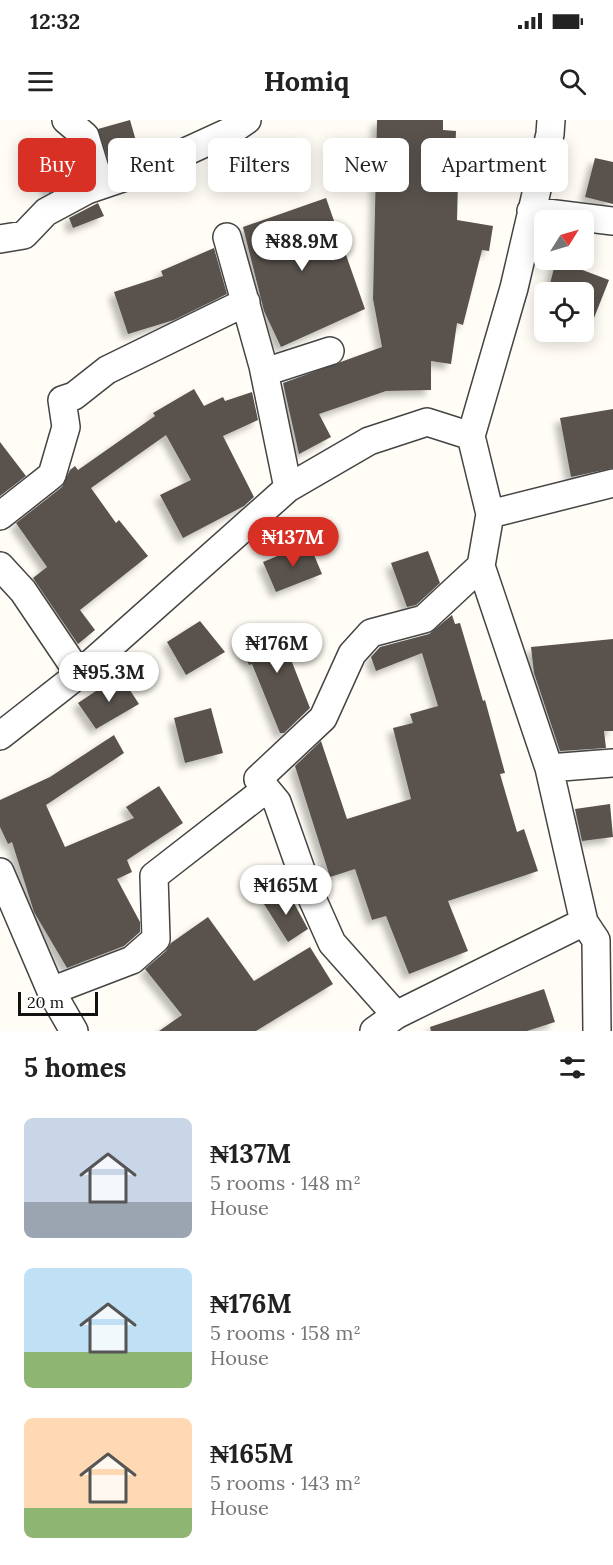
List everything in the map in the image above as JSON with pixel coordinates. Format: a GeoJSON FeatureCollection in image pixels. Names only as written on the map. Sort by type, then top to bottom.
{"type":"FeatureCollection","features":[{"type":"Feature","properties":{"kind":"street"},"geometry":{"type":"LineString","coordinates":[[66,120],[85,136],[100,185]]}},
{"type":"Feature","properties":{"kind":"street"},"geometry":{"type":"LineString","coordinates":[[0,239],[24,235],[46,212],[100,185],[146,170],[231,131],[247,120]]}},
{"type":"Feature","properties":{"kind":"street"},"geometry":{"type":"LineString","coordinates":[[550,120],[550,134],[514,288],[471,436],[490,514],[482,566],[549,768],[584,922],[596,940],[602,1028]]}},
{"type":"Feature","properties":{"kind":"street"},"geometry":{"type":"LineString","coordinates":[[531,211],[613,221]]}},
{"type":"Feature","properties":{"kind":"street"},"geometry":{"type":"LineString","coordinates":[[227,237],[265,372],[288,488]]}},
{"type":"Feature","properties":{"kind":"street"},"geometry":{"type":"LineString","coordinates":[[0,516],[52,475],[66,427],[62,400],[74,396],[107,370],[246,302]]}},
{"type":"Feature","properties":{"kind":"street"},"geometry":{"type":"LineString","coordinates":[[265,372],[330,351]]}},
{"type":"Feature","properties":{"kind":"street"},"geometry":{"type":"LineString","coordinates":[[0,736],[79,674],[288,488],[369,441],[427,422],[471,436]]}},
{"type":"Feature","properties":{"kind":"street"},"geometry":{"type":"LineString","coordinates":[[490,514],[613,483]]}},
{"type":"Feature","properties":{"kind":"street"},"geometry":{"type":"LineString","coordinates":[[0,566],[23,591],[79,674]]}},
{"type":"Feature","properties":{"kind":"street"},"geometry":{"type":"LineString","coordinates":[[258,779],[322,718],[352,654],[370,633],[424,619],[482,566]]}},
{"type":"Feature","properties":{"kind":"street"},"geometry":{"type":"LineString","coordinates":[[549,768],[613,763]]}},
{"type":"Feature","properties":{"kind":"street"},"geometry":{"type":"LineString","coordinates":[[51,991],[132,960],[156,939],[154,876],[266,789],[258,779]]}},
{"type":"Feature","properties":{"kind":"street"},"geometry":{"type":"LineString","coordinates":[[258,779],[277,802],[307,887],[332,943],[396,1015]]}},
{"type":"Feature","properties":{"kind":"street"},"geometry":{"type":"LineString","coordinates":[[0,872],[51,991],[74,1031]]}},
{"type":"Feature","properties":{"kind":"street"},"geometry":{"type":"LineString","coordinates":[[375,1031],[396,1015],[584,922]]}},
{"type":"Feature","properties":{"kind":"building"},"geometry":{"type":"Polygon","coordinates":[[[130,120],[135,138],[108,138],[108,159],[98,129],[130,120]]]}},
{"type":"Feature","properties":{"kind":"building"},"geometry":{"type":"Polygon","coordinates":[[[377,120],[443,120],[443,130],[456,131],[456,138],[421,138],[421,192],[458,192],[457,220],[493,226],[489,251],[482,250],[463,325],[457,323],[451,364],[431,361],[431,390],[386,391],[319,414],[331,437],[299,454],[283,383],[382,347],[373,299],[375,192],[409,192],[409,138],[377,138],[377,120]]]}},
{"type":"Feature","properties":{"kind":"building"},"geometry":{"type":"Polygon","coordinates":[[[595,158],[613,162],[613,204],[585,197],[595,158]]]}},
{"type":"Feature","properties":{"kind":"building"},"geometry":{"type":"Polygon","coordinates":[[[326,198],[365,309],[281,347],[264,311],[243,227],[326,198]]]}},
{"type":"Feature","properties":{"kind":"building"},"geometry":{"type":"Polygon","coordinates":[[[98,203],[104,216],[73,228],[69,218],[98,203]]]}},
{"type":"Feature","properties":{"kind":"building"},"geometry":{"type":"Polygon","coordinates":[[[214,248],[227,294],[174,320],[128,334],[114,292],[163,276],[161,271],[214,248]]]}},
{"type":"Feature","properties":{"kind":"building"},"geometry":{"type":"Polygon","coordinates":[[[554,270],[582,270],[609,280],[594,318],[594,282],[550,282],[554,270]]]}},
{"type":"Feature","properties":{"kind":"building"},"geometry":{"type":"Polygon","coordinates":[[[194,389],[204,406],[223,397],[225,401],[252,392],[258,420],[223,436],[254,497],[244,506],[183,538],[160,495],[191,480],[166,435],[91,488],[116,523],[119,520],[148,556],[80,610],[95,630],[78,644],[33,578],[47,567],[16,523],[62,487],[70,470],[75,466],[78,470],[155,416],[153,413],[194,389]]]}},
{"type":"Feature","properties":{"kind":"building"},"geometry":{"type":"Polygon","coordinates":[[[613,409],[613,468],[571,477],[560,418],[613,409]]]}},
{"type":"Feature","properties":{"kind":"building"},"geometry":{"type":"Polygon","coordinates":[[[0,442],[26,476],[0,496],[0,442]]]}},
{"type":"Feature","properties":{"kind":"building"},"geometry":{"type":"Polygon","coordinates":[[[309,543],[322,574],[276,592],[263,562],[309,543]]]}},
{"type":"Feature","properties":{"kind":"building"},"geometry":{"type":"Polygon","coordinates":[[[428,551],[440,583],[416,605],[407,607],[391,563],[428,551]]]}},
{"type":"Feature","properties":{"kind":"building"},"geometry":{"type":"Polygon","coordinates":[[[452,615],[455,624],[460,623],[483,701],[485,700],[505,773],[500,774],[517,832],[524,829],[538,871],[448,901],[468,951],[409,974],[386,916],[372,920],[355,869],[330,877],[295,766],[321,741],[347,819],[411,799],[393,728],[413,723],[410,714],[438,706],[422,653],[376,671],[371,657],[380,647],[429,634],[452,615]]]}},
{"type":"Feature","properties":{"kind":"building"},"geometry":{"type":"Polygon","coordinates":[[[200,621],[225,652],[186,675],[167,642],[200,621]]]}},
{"type":"Feature","properties":{"kind":"building"},"geometry":{"type":"Polygon","coordinates":[[[288,624],[297,648],[288,652],[310,708],[284,733],[280,733],[252,664],[249,665],[237,641],[288,624]]]}},
{"type":"Feature","properties":{"kind":"building"},"geometry":{"type":"Polygon","coordinates":[[[613,639],[613,731],[604,731],[606,748],[560,751],[534,673],[531,647],[613,639]]]}},
{"type":"Feature","properties":{"kind":"building"},"geometry":{"type":"Polygon","coordinates":[[[120,675],[139,704],[96,729],[78,703],[120,675]]]}},
{"type":"Feature","properties":{"kind":"building"},"geometry":{"type":"Polygon","coordinates":[[[211,708],[223,753],[185,763],[174,718],[211,708]]]}},
{"type":"Feature","properties":{"kind":"building"},"geometry":{"type":"Polygon","coordinates":[[[114,735],[124,753],[46,805],[65,847],[134,818],[126,807],[159,786],[183,823],[127,860],[132,872],[117,879],[140,922],[140,932],[124,946],[67,968],[34,912],[12,842],[8,844],[0,827],[0,800],[50,777],[114,735]]]}},
{"type":"Feature","properties":{"kind":"building"},"geometry":{"type":"Polygon","coordinates":[[[610,804],[613,837],[582,841],[575,809],[610,804]]]}},
{"type":"Feature","properties":{"kind":"building"},"geometry":{"type":"Polygon","coordinates":[[[287,890],[308,929],[288,942],[264,904],[287,890]]]}},
{"type":"Feature","properties":{"kind":"building"},"geometry":{"type":"Polygon","coordinates":[[[208,917],[254,981],[310,947],[333,984],[256,1031],[159,1031],[182,1015],[145,969],[166,951],[171,943],[208,917]]]}},
{"type":"Feature","properties":{"kind":"building"},"geometry":{"type":"Polygon","coordinates":[[[544,989],[555,1022],[527,1031],[431,1031],[430,1027],[544,989]]]}}]}
